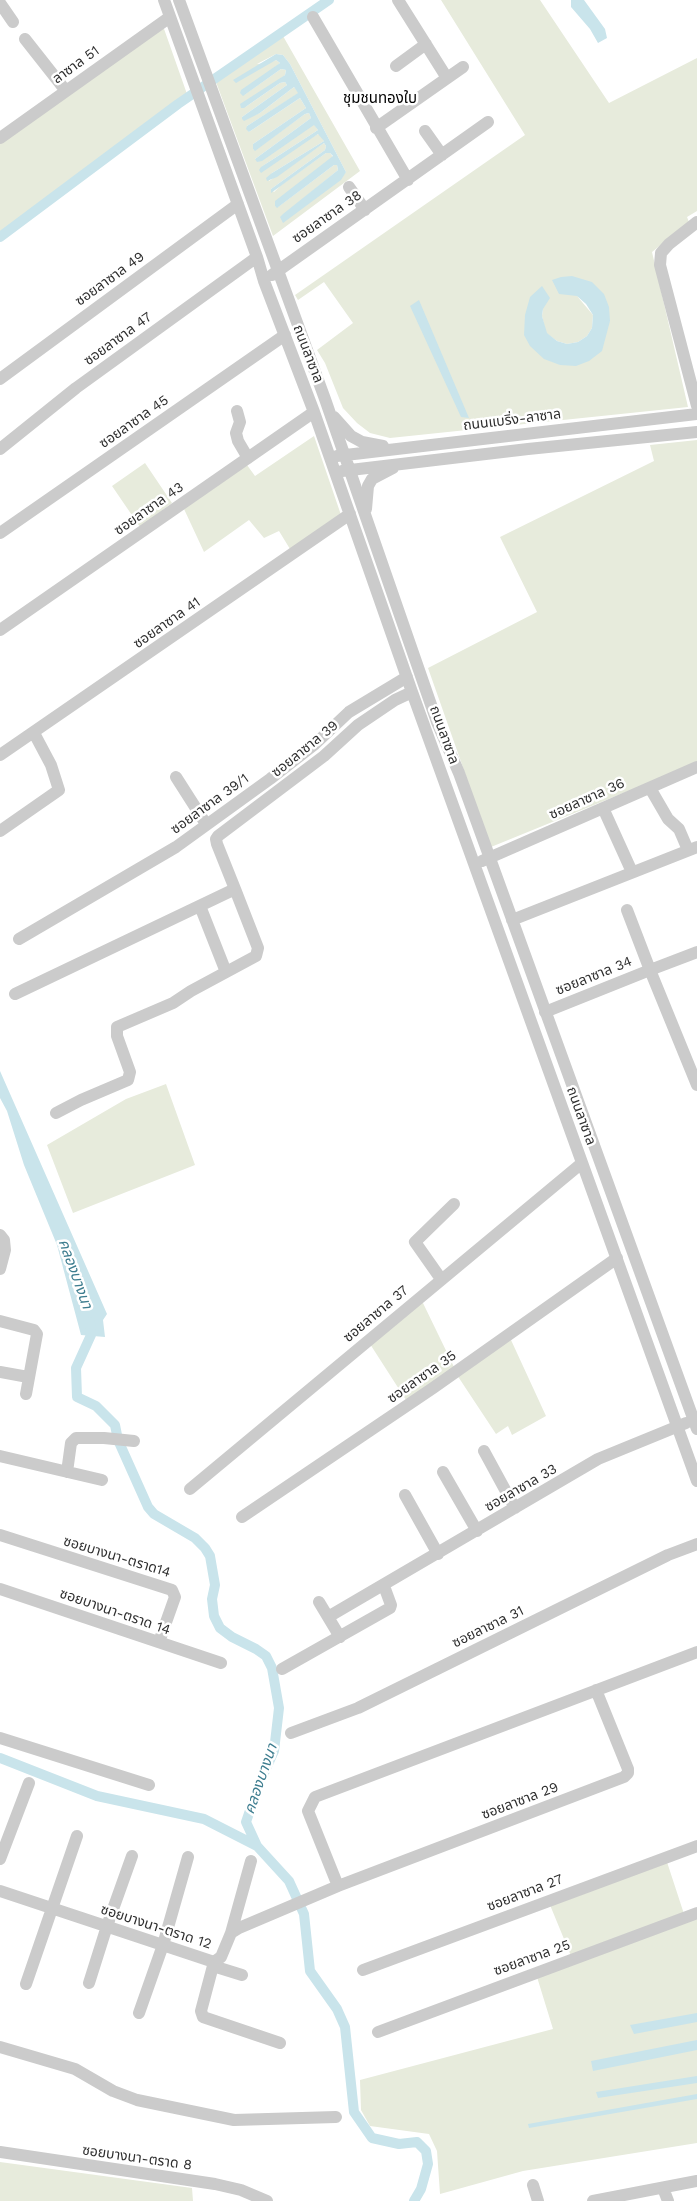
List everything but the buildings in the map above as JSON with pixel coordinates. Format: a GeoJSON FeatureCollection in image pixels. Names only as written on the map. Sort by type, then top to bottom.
{"type":"FeatureCollection","features":[{"type":"Feature","properties":{"kind":"street","name":"ถนนลาซาล"},"geometry":{"type":"LineString","coordinates":[[164,0],[264,281],[314,412],[412,692],[697,1481]]}},
{"type":"Feature","properties":{"kind":"street","name":"ถนนลาซาล"},"geometry":{"type":"LineString","coordinates":[[179,0],[325,399],[437,722],[490,858],[696,1423]]}},
{"type":"Feature","properties":{"kind":"street"},"geometry":{"type":"LineString","coordinates":[[398,0],[447,78]]}},
{"type":"Feature","properties":{"kind":"street"},"geometry":{"type":"LineString","coordinates":[[0,3],[13,22]]}},
{"type":"Feature","properties":{"kind":"street","name":"ลาซาล 51"},"geometry":{"type":"LineString","coordinates":[[0,138],[170,17]]}},
{"type":"Feature","properties":{"kind":"street"},"geometry":{"type":"LineString","coordinates":[[313,17],[408,180]]}},
{"type":"Feature","properties":{"kind":"street"},"geometry":{"type":"LineString","coordinates":[[25,39],[66,91]]}},
{"type":"Feature","properties":{"kind":"street"},"geometry":{"type":"LineString","coordinates":[[396,66],[426,44]]}},
{"type":"Feature","properties":{"kind":"street"},"geometry":{"type":"LineString","coordinates":[[376,128],[464,67]]}},
{"type":"Feature","properties":{"kind":"street","name":"ซอยลาซาล 38"},"geometry":{"type":"LineString","coordinates":[[264,281],[278,269],[408,180],[488,122]]}},
{"type":"Feature","properties":{"kind":"street"},"geometry":{"type":"LineString","coordinates":[[425,131],[442,155]]}},
{"type":"Feature","properties":{"kind":"street"},"geometry":{"type":"LineString","coordinates":[[349,187],[364,210]]}},
{"type":"Feature","properties":{"kind":"street","name":"ซอยลาซาล 49"},"geometry":{"type":"LineString","coordinates":[[0,379],[238,204]]}},
{"type":"Feature","properties":{"kind":"street"},"geometry":{"type":"LineString","coordinates":[[697,222],[669,244],[661,254],[660,265],[697,406]]}},
{"type":"Feature","properties":{"kind":"street","name":"ซอยลาซาล 47"},"geometry":{"type":"LineString","coordinates":[[0,450],[76,388],[257,257]]}},
{"type":"Feature","properties":{"kind":"street","name":"ซอยลาซาล 45"},"geometry":{"type":"LineString","coordinates":[[0,533],[283,330],[296,318]]}},
{"type":"Feature","properties":{"kind":"street"},"geometry":{"type":"LineString","coordinates":[[325,399],[333,416],[351,436],[362,442],[374,445],[406,447]]}},
{"type":"Feature","properties":{"kind":"street"},"geometry":{"type":"LineString","coordinates":[[237,411],[240,422],[236,433],[238,441],[248,458]]}},
{"type":"Feature","properties":{"kind":"street","name":"ซอยลาซาล 43"},"geometry":{"type":"LineString","coordinates":[[0,630],[314,412]]}},
{"type":"Feature","properties":{"kind":"street","name":"ถนนแบริ่ง-ลาซาล"},"geometry":{"type":"LineString","coordinates":[[330,457],[697,414]]}},
{"type":"Feature","properties":{"kind":"street"},"geometry":{"type":"LineString","coordinates":[[335,472],[697,432]]}},
{"type":"Feature","properties":{"kind":"street"},"geometry":{"type":"LineString","coordinates":[[370,527],[366,498],[368,486],[372,479],[389,469],[415,462]]}},
{"type":"Feature","properties":{"kind":"street","name":"ซอยลาซาล 41"},"geometry":{"type":"LineString","coordinates":[[0,755],[350,514]]}},
{"type":"Feature","properties":{"kind":"street","name":"ซอยลาซาล 39/1"},"geometry":{"type":"LineString","coordinates":[[19,939],[176,846],[270,779],[315,744],[349,712],[407,677]]}},
{"type":"Feature","properties":{"kind":"street","name":"ซอยลาซาล 39"},"geometry":{"type":"LineString","coordinates":[[56,1114],[81,1100],[128,1080],[130,1072],[117,1036],[117,1027],[173,1003],[258,953],[217,844],[218,836],[324,756],[358,725],[394,700],[412,692]]}},
{"type":"Feature","properties":{"kind":"street"},"geometry":{"type":"LineString","coordinates":[[425,727],[437,722]]}},
{"type":"Feature","properties":{"kind":"street"},"geometry":{"type":"LineString","coordinates":[[0,831],[59,790],[50,765],[34,733]]}},
{"type":"Feature","properties":{"kind":"street","name":"ซอยลาซาล 36"},"geometry":{"type":"LineString","coordinates":[[475,864],[697,767]]}},
{"type":"Feature","properties":{"kind":"street"},"geometry":{"type":"LineString","coordinates":[[176,777],[206,824]]}},
{"type":"Feature","properties":{"kind":"street"},"geometry":{"type":"LineString","coordinates":[[512,920],[693,849],[679,829],[668,819],[650,788]]}},
{"type":"Feature","properties":{"kind":"street"},"geometry":{"type":"LineString","coordinates":[[603,808],[632,872]]}},
{"type":"Feature","properties":{"kind":"street"},"geometry":{"type":"LineString","coordinates":[[15,994],[235,889]]}},
{"type":"Feature","properties":{"kind":"street"},"geometry":{"type":"LineString","coordinates":[[200,906],[226,972]]}},
{"type":"Feature","properties":{"kind":"street"},"geometry":{"type":"LineString","coordinates":[[627,910],[650,970],[697,952]]}},
{"type":"Feature","properties":{"kind":"street","name":"ซอยลาซาล 34"},"geometry":{"type":"LineString","coordinates":[[545,1012],[650,970],[697,1085]]}},
{"type":"Feature","properties":{"kind":"street","name":"ซอยลาซาล 37"},"geometry":{"type":"LineString","coordinates":[[190,1489],[582,1163]]}},
{"type":"Feature","properties":{"kind":"street"},"geometry":{"type":"LineString","coordinates":[[441,1279],[415,1242],[454,1204]]}},
{"type":"Feature","properties":{"kind":"street"},"geometry":{"type":"LineString","coordinates":[[0,1235],[4,1240],[5,1250],[0,1269]]}},
{"type":"Feature","properties":{"kind":"street","name":"ซอยลาซาล 35"},"geometry":{"type":"LineString","coordinates":[[242,1517],[433,1388],[617,1258]]}},
{"type":"Feature","properties":{"kind":"street"},"geometry":{"type":"LineString","coordinates":[[0,1321],[36,1332],[38,1337],[28,1377],[26,1394]]}},
{"type":"Feature","properties":{"kind":"street"},"geometry":{"type":"LineString","coordinates":[[0,1372],[28,1377]]}},
{"type":"Feature","properties":{"kind":"street","name":"ซอยลาซาล 33"},"geometry":{"type":"LineString","coordinates":[[328,1617],[598,1460],[678,1425],[696,1423]]}},
{"type":"Feature","properties":{"kind":"street"},"geometry":{"type":"LineString","coordinates":[[68,1472],[74,1440],[104,1438],[134,1441]]}},
{"type":"Feature","properties":{"kind":"street"},"geometry":{"type":"LineString","coordinates":[[484,1451],[516,1508]]}},
{"type":"Feature","properties":{"kind":"street"},"geometry":{"type":"LineString","coordinates":[[0,1456],[102,1480]]}},
{"type":"Feature","properties":{"kind":"street"},"geometry":{"type":"LineString","coordinates":[[443,1472],[477,1531]]}},
{"type":"Feature","properties":{"kind":"street"},"geometry":{"type":"LineString","coordinates":[[405,1495],[438,1554]]}},
{"type":"Feature","properties":{"kind":"street","name":"ซอยบางนา-ตราด14"},"geometry":{"type":"LineString","coordinates":[[0,1535],[172,1590],[175,1596],[160,1642]]}},
{"type":"Feature","properties":{"kind":"street","name":"ซอยลาซาล 31"},"geometry":{"type":"LineString","coordinates":[[291,1734],[358,1708],[668,1555],[697,1544]]}},
{"type":"Feature","properties":{"kind":"street"},"geometry":{"type":"LineString","coordinates":[[282,1669],[390,1608],[391,1605],[384,1586]]}},
{"type":"Feature","properties":{"kind":"street","name":"ซอยบางนา-ตราด 14"},"geometry":{"type":"LineString","coordinates":[[0,1588],[221,1663]]}},
{"type":"Feature","properties":{"kind":"street"},"geometry":{"type":"LineString","coordinates":[[319,1602],[340,1637]]}},
{"type":"Feature","properties":{"kind":"street"},"geometry":{"type":"LineString","coordinates":[[338,1886],[308,1811],[315,1797],[697,1652]]}},
{"type":"Feature","properties":{"kind":"street","name":"ซอยลาซาล 29"},"geometry":{"type":"LineString","coordinates":[[312,1897],[624,1777],[628,1773],[628,1769],[596,1690]]}},
{"type":"Feature","properties":{"kind":"street"},"geometry":{"type":"LineString","coordinates":[[0,1738],[149,1785]]}},
{"type":"Feature","properties":{"kind":"street"},"geometry":{"type":"LineString","coordinates":[[0,1859],[29,1783]]}},
{"type":"Feature","properties":{"kind":"street"},"geometry":{"type":"LineString","coordinates":[[26,1984],[77,1836]]}},
{"type":"Feature","properties":{"kind":"street","name":"ซอยลาซาล 27"},"geometry":{"type":"LineString","coordinates":[[363,1970],[697,1846]]}},
{"type":"Feature","properties":{"kind":"street"},"geometry":{"type":"LineString","coordinates":[[89,1983],[132,1856]]}},
{"type":"Feature","properties":{"kind":"street"},"geometry":{"type":"LineString","coordinates":[[139,2013],[163,1945],[188,1857]]}},
{"type":"Feature","properties":{"kind":"street"},"geometry":{"type":"LineString","coordinates":[[231,1932],[251,1861]]}},
{"type":"Feature","properties":{"kind":"street","name":"ซอยบางนา-ตราด 12"},"geometry":{"type":"LineString","coordinates":[[0,1891],[163,1945],[214,1964],[221,1957],[231,1932],[312,1897]]}},
{"type":"Feature","properties":{"kind":"street","name":"ซอยลาซาล 25"},"geometry":{"type":"LineString","coordinates":[[378,2032],[697,1913]]}},
{"type":"Feature","properties":{"kind":"street"},"geometry":{"type":"LineString","coordinates":[[242,1975],[214,1964],[201,2011],[203,2017],[280,2044]]}},
{"type":"Feature","properties":{"kind":"street"},"geometry":{"type":"LineString","coordinates":[[0,2047],[82,2073],[113,2091],[137,2100],[234,2120],[336,2117]]}},
{"type":"Feature","properties":{"kind":"street","name":"ซอยบางนา-ตราด 8"},"geometry":{"type":"LineString","coordinates":[[0,2152],[215,2184],[241,2190],[267,2201]]}},
{"type":"Feature","properties":{"kind":"street"},"geometry":{"type":"LineString","coordinates":[[599,2200],[697,2181]]}},
{"type":"Feature","properties":{"kind":"street"},"geometry":{"type":"LineString","coordinates":[[534,2185],[538,2201]]}},
{"type":"Feature","properties":{"kind":"street"},"geometry":{"type":"LineString","coordinates":[[663,2188],[668,2201]]}},
{"type":"Feature","properties":{"kind":"shaded area"},"geometry":{"type":"Polygon","coordinates":[[[441,0],[540,0],[609,103],[697,58],[697,211],[687,217],[689,222],[652,252],[688,407],[390,438],[370,433],[343,408],[325,363],[317,350],[353,323],[324,282],[298,300],[295,295],[525,135],[441,0]],[[577,296],[593,315],[592,328],[587,336],[578,342],[567,344],[557,341],[546,333],[542,316],[543,309],[530,297],[560,365],[610,321],[577,296]]]}},
{"type":"Feature","properties":{"kind":"shaded area"},"geometry":{"type":"Polygon","coordinates":[[[163,26],[187,94],[0,233],[0,144],[163,26]]]}},
{"type":"Feature","properties":{"kind":"shaded area"},"geometry":{"type":"Polygon","coordinates":[[[283,36],[360,171],[273,236],[216,82],[283,36]],[[276,54],[257,64],[276,60],[280,63],[244,95],[281,69],[286,70],[285,75],[244,108],[280,83],[285,82],[287,85],[242,117],[242,119],[260,113],[294,87],[299,93],[247,126],[249,132],[300,98],[306,108],[253,144],[253,149],[255,150],[305,114],[309,113],[311,118],[255,159],[262,160],[314,124],[318,130],[261,167],[318,134],[322,136],[324,141],[272,173],[269,181],[324,143],[326,146],[325,150],[271,189],[274,192],[326,153],[330,153],[333,157],[275,206],[278,207],[334,165],[337,165],[338,170],[280,218],[346,172],[290,64],[283,55],[276,54]]]}},
{"type":"Feature","properties":{"kind":"shaded area"},"geometry":{"type":"Polygon","coordinates":[[[314,436],[341,515],[290,549],[279,531],[264,538],[249,520],[204,552],[184,509],[247,465],[255,476],[314,436]]]}},
{"type":"Feature","properties":{"kind":"shaded area"},"geometry":{"type":"Polygon","coordinates":[[[697,440],[697,763],[491,847],[428,668],[537,612],[500,537],[654,461],[650,445],[697,440]]]}},
{"type":"Feature","properties":{"kind":"shaded area"},"geometry":{"type":"Polygon","coordinates":[[[145,463],[172,503],[140,527],[112,486],[145,463]]]}},
{"type":"Feature","properties":{"kind":"shaded area"},"geometry":{"type":"Polygon","coordinates":[[[166,1084],[195,1165],[73,1213],[47,1145],[126,1099],[166,1084]]]}},
{"type":"Feature","properties":{"kind":"shaded area"},"geometry":{"type":"Polygon","coordinates":[[[422,1301],[454,1367],[406,1400],[370,1344],[422,1301]]]}},
{"type":"Feature","properties":{"kind":"shaded area"},"geometry":{"type":"Polygon","coordinates":[[[511,1340],[546,1416],[512,1435],[508,1426],[496,1434],[457,1375],[511,1340]]]}},
{"type":"Feature","properties":{"kind":"shaded area"},"geometry":{"type":"Polygon","coordinates":[[[667,1862],[684,1914],[571,1956],[550,1905],[667,1862]]]}},
{"type":"Feature","properties":{"kind":"shaded area"},"geometry":{"type":"Polygon","coordinates":[[[697,1918],[697,2143],[523,2171],[440,2194],[437,2151],[429,2134],[370,2126],[361,2110],[360,2080],[553,2029],[537,1977],[697,1918]]]}},
{"type":"Feature","properties":{"kind":"shaded area"},"geometry":{"type":"Polygon","coordinates":[[[0,2162],[192,2188],[193,2201],[0,2201],[0,2162]]]}},
{"type":"Feature","properties":{"kind":"water"},"geometry":{"type":"Polygon","coordinates":[[[571,0],[584,0],[605,29],[607,38],[598,43],[590,29],[571,7],[571,0]]]}},
{"type":"Feature","properties":{"kind":"water"},"geometry":{"type":"Polygon","coordinates":[[[276,54],[283,55],[290,64],[346,172],[341,180],[283,223],[280,217],[283,214],[338,170],[337,165],[334,165],[277,208],[275,206],[275,201],[333,156],[330,153],[326,153],[271,193],[271,189],[325,150],[326,146],[324,143],[277,177],[267,181],[266,178],[272,173],[324,141],[318,134],[261,173],[259,170],[318,130],[314,125],[262,161],[257,162],[255,159],[311,118],[309,113],[305,114],[255,151],[253,149],[253,144],[306,108],[300,98],[249,132],[246,129],[247,126],[298,93],[294,87],[260,113],[244,121],[242,119],[242,117],[287,85],[285,82],[280,83],[244,108],[241,108],[240,104],[285,75],[286,70],[281,69],[243,96],[240,93],[241,90],[280,63],[276,60],[236,83],[233,80],[276,54]]]}},
{"type":"Feature","properties":{"kind":"water"},"geometry":{"type":"Polygon","coordinates":[[[572,276],[592,282],[604,294],[609,307],[610,321],[602,351],[589,361],[576,366],[560,365],[544,359],[530,346],[524,335],[525,315],[530,297],[542,286],[550,298],[543,309],[542,316],[547,333],[557,341],[567,344],[578,342],[587,336],[592,328],[593,315],[586,304],[577,296],[559,294],[552,280],[572,276]]]}},
{"type":"Feature","properties":{"kind":"water"},"geometry":{"type":"Polygon","coordinates":[[[419,300],[469,418],[461,417],[410,306],[419,300]]]}},
{"type":"Feature","properties":{"kind":"water"},"geometry":{"type":"Polygon","coordinates":[[[0,1071],[107,1314],[103,1320],[105,1337],[81,1335],[57,1245],[24,1165],[7,1111],[0,1098],[0,1071]]]}},
{"type":"Feature","properties":{"kind":"water"},"geometry":{"type":"Polygon","coordinates":[[[697,2013],[697,2022],[634,2034],[630,2025],[697,2013]]]}},
{"type":"Feature","properties":{"kind":"water"},"geometry":{"type":"Polygon","coordinates":[[[697,2040],[697,2050],[593,2071],[591,2061],[697,2040]]]}},
{"type":"Feature","properties":{"kind":"water"},"geometry":{"type":"Polygon","coordinates":[[[697,2076],[697,2083],[598,2098],[596,2092],[697,2076]]]}},
{"type":"Feature","properties":{"kind":"water"},"geometry":{"type":"Polygon","coordinates":[[[697,2094],[697,2099],[529,2128],[528,2124],[697,2094]]]}},
{"type":"Feature","properties":{"kind":"waterway"},"geometry":{"type":"LineString","coordinates":[[0,237],[178,104],[329,0]]}},
{"type":"Feature","properties":{"kind":"waterway","name":"คลองบางนา"},"geometry":{"type":"LineString","coordinates":[[90,1322],[91,1335],[76,1368],[77,1397],[96,1406],[115,1425],[118,1440],[148,1507],[154,1514],[195,1538],[210,1556],[215,1585],[212,1599],[214,1616],[220,1628],[266,1656],[272,1668],[279,1708],[274,1751],[259,1784],[246,1822],[257,1846],[289,1881],[304,1914],[310,1971],[337,2009],[345,2027],[354,2112],[372,2138],[399,2144],[417,2142],[426,2151],[428,2164],[421,2189],[414,2201]]}},
{"type":"Feature","properties":{"kind":"waterway"},"geometry":{"type":"LineString","coordinates":[[0,1758],[97,1796],[204,1819],[257,1846]]}},
{"type":"Feature","properties":{"kind":"district","name":"ชุมชนทองใบ"},"geometry":{"type":"Point","coordinates":[380,99]}}]}
